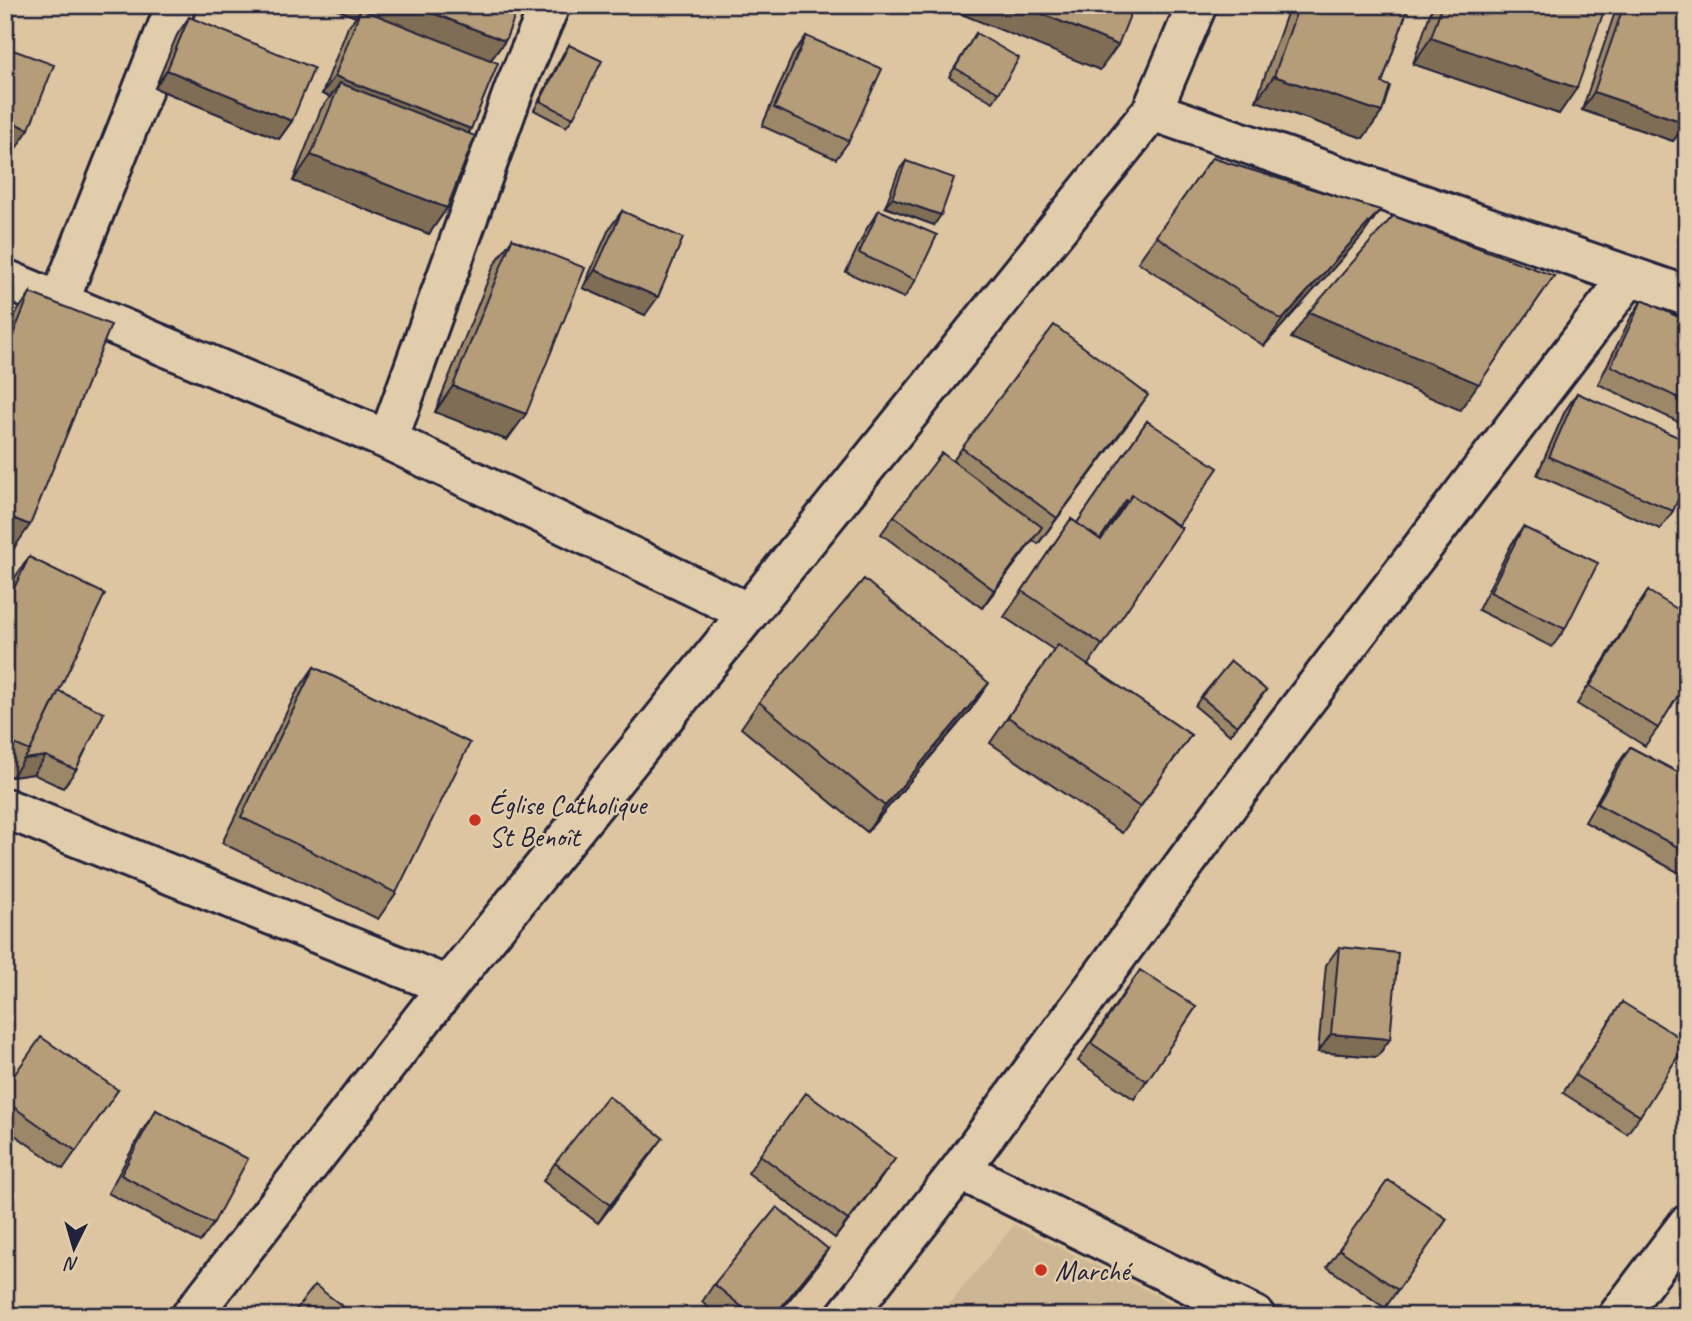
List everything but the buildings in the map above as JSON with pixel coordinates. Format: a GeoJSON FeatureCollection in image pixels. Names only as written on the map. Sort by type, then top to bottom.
{"type":"FeatureCollection","features":[{"type":"Feature","properties":{"kind":"street"},"geometry":{"type":"LineString","coordinates":[[59,302],[176,5]]}},
{"type":"Feature","properties":{"kind":"street"},"geometry":{"type":"LineString","coordinates":[[388,440],[515,87],[550,5]]}},
{"type":"Feature","properties":{"kind":"street"},"geometry":{"type":"LineString","coordinates":[[191,1316],[448,986],[1153,111],[1198,5]]}},
{"type":"Feature","properties":{"kind":"street"},"geometry":{"type":"LineString","coordinates":[[1153,111],[1687,296]]}},
{"type":"Feature","properties":{"kind":"street"},"geometry":{"type":"LineString","coordinates":[[846,1316],[960,1170],[1285,727],[1630,276]]}},
{"type":"Feature","properties":{"kind":"street"},"geometry":{"type":"LineString","coordinates":[[5,279],[388,440],[747,612]]}},
{"type":"Feature","properties":{"kind":"street"},"geometry":{"type":"LineString","coordinates":[[5,808],[448,986]]}},
{"type":"Feature","properties":{"kind":"street"},"geometry":{"type":"LineString","coordinates":[[960,1170],[1255,1316]]}},
{"type":"Feature","properties":{"kind":"street"},"geometry":{"type":"LineString","coordinates":[[1618,1316],[1687,1225]]}},
{"type":"Feature","properties":{"kind":"shaded area","name":"Marché"},"geometry":{"type":"Polygon","coordinates":[[[1014,1225],[1198,1316],[940,1316],[1014,1225]]]}},
{"type":"Feature","properties":{"kind":"place","name":"Église Catholique St Benoît"},"geometry":{"type":"Point","coordinates":[475,820]}},
{"type":"Feature","properties":{"kind":"place","name":"Marché"},"geometry":{"type":"Point","coordinates":[1041,1270]}}]}
